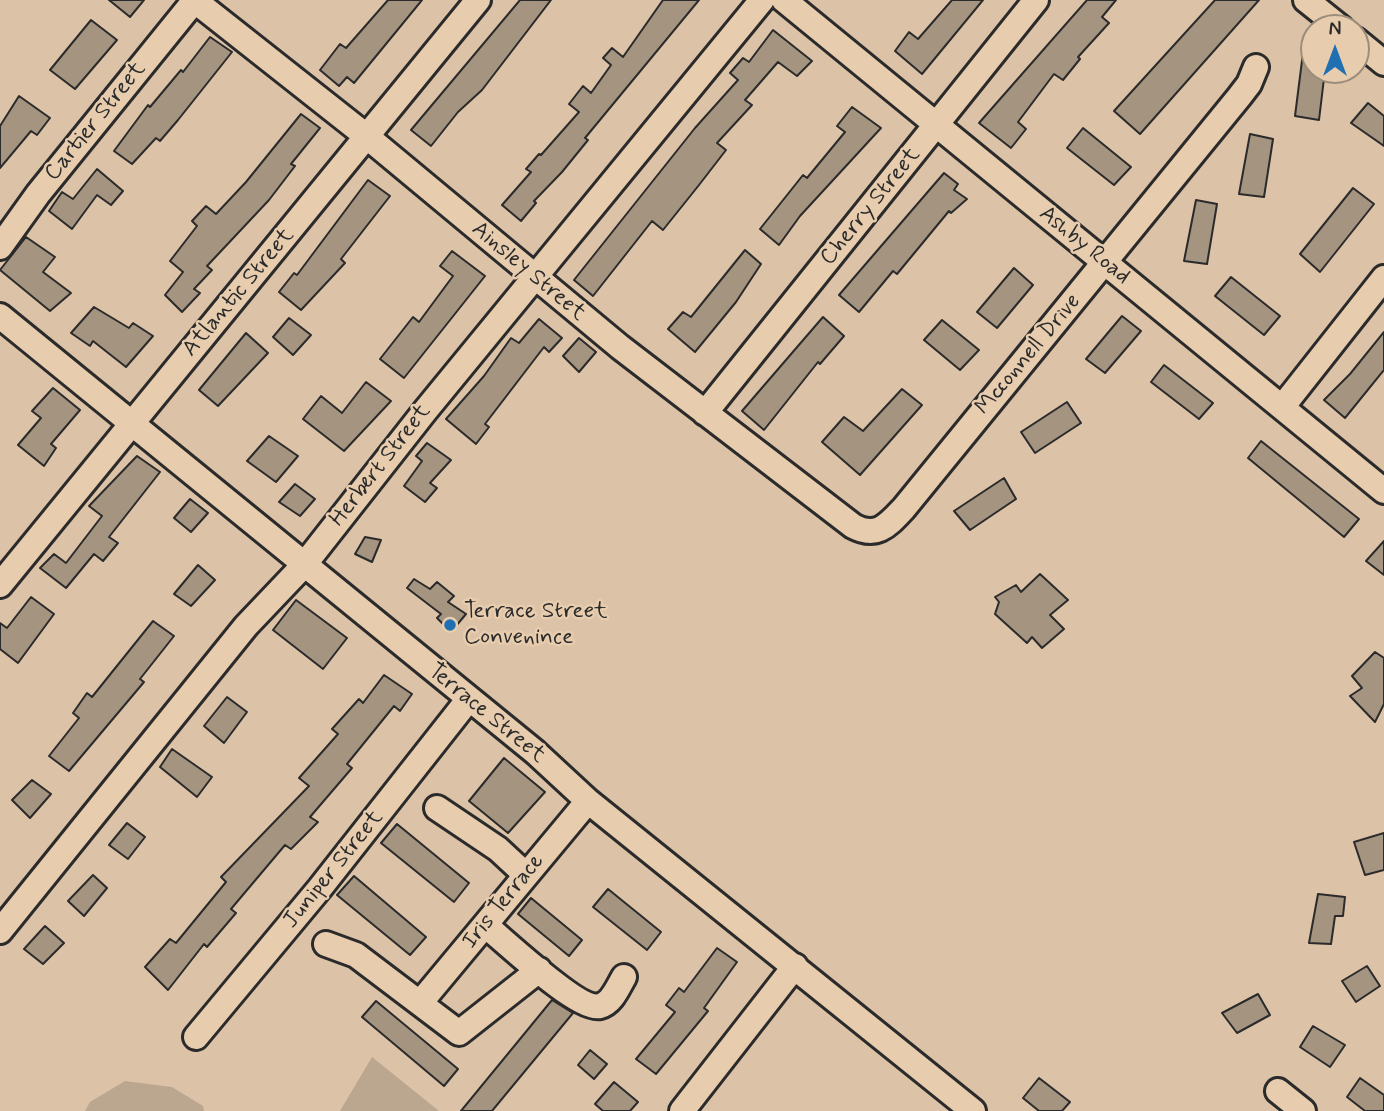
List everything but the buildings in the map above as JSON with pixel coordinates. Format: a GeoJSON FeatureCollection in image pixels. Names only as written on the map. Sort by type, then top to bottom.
{"type":"FeatureCollection","features":[{"type":"Feature","properties":{"kind":"street","name":"Ainsley Street"},"geometry":{"type":"LineString","coordinates":[[195,0],[705,413],[853,526],[869,531]]}},
{"type":"Feature","properties":{"kind":"street","name":"Cartier Street"},"geometry":{"type":"LineString","coordinates":[[0,247],[38,194],[195,0]]}},
{"type":"Feature","properties":{"kind":"street","name":"Atlantic Street"},"geometry":{"type":"LineString","coordinates":[[0,585],[134,425],[203,334],[296,226],[365,135],[478,0]]}},
{"type":"Feature","properties":{"kind":"street","name":"Herbert Street"},"geometry":{"type":"LineString","coordinates":[[0,931],[246,626],[304,565],[425,411],[762,0]]}},
{"type":"Feature","properties":{"kind":"street","name":"Ashby Road"},"geometry":{"type":"LineString","coordinates":[[784,0],[1384,491]]}},
{"type":"Feature","properties":{"kind":"street","name":"Cherry Street"},"geometry":{"type":"LineString","coordinates":[[705,413],[1036,0]]}},
{"type":"Feature","properties":{"kind":"street"},"geometry":{"type":"LineString","coordinates":[[1370,52],[1384,63]]}},
{"type":"Feature","properties":{"kind":"street","name":"Mcconnell Drive"},"geometry":{"type":"LineString","coordinates":[[869,531],[885,528],[904,508],[1239,97],[1249,84],[1256,66]]}},
{"type":"Feature","properties":{"kind":"street"},"geometry":{"type":"LineString","coordinates":[[1283,406],[1384,278]]}},
{"type":"Feature","properties":{"kind":"street","name":"Terrace Street"},"geometry":{"type":"LineString","coordinates":[[0,316],[535,752],[588,801],[973,1111]]}},
{"type":"Feature","properties":{"kind":"street","name":"Juniper Street"},"geometry":{"type":"LineString","coordinates":[[196,1037],[320,888],[468,699]]}},
{"type":"Feature","properties":{"kind":"street","name":"Iris Terrace"},"geometry":{"type":"LineString","coordinates":[[420,1003],[588,801]]}},
{"type":"Feature","properties":{"kind":"street"},"geometry":{"type":"LineString","coordinates":[[437,808],[498,849],[526,874]]}},
{"type":"Feature","properties":{"kind":"street"},"geometry":{"type":"LineString","coordinates":[[485,925],[584,1003],[594,1006],[607,1002],[624,977]]}},
{"type":"Feature","properties":{"kind":"street"},"geometry":{"type":"LineString","coordinates":[[326,944],[356,955],[459,1033],[539,970]]}},
{"type":"Feature","properties":{"kind":"street"},"geometry":{"type":"LineString","coordinates":[[682,1111],[795,966]]}},
{"type":"Feature","properties":{"kind":"street"},"geometry":{"type":"LineString","coordinates":[[1278,1091],[1303,1111]]}},
{"type":"Feature","properties":{"kind":"shaded area"},"geometry":{"type":"Polygon","coordinates":[[[372,1057],[439,1111],[340,1111],[372,1057]]]}},
{"type":"Feature","properties":{"kind":"shaded area"},"geometry":{"type":"Polygon","coordinates":[[[125,1081],[172,1087],[203,1106],[204,1111],[85,1111],[90,1102],[125,1081]]]}},
{"type":"Feature","properties":{"kind":"place","name":"Terrace Street Convenince"},"geometry":{"type":"Point","coordinates":[450,625]}}]}
